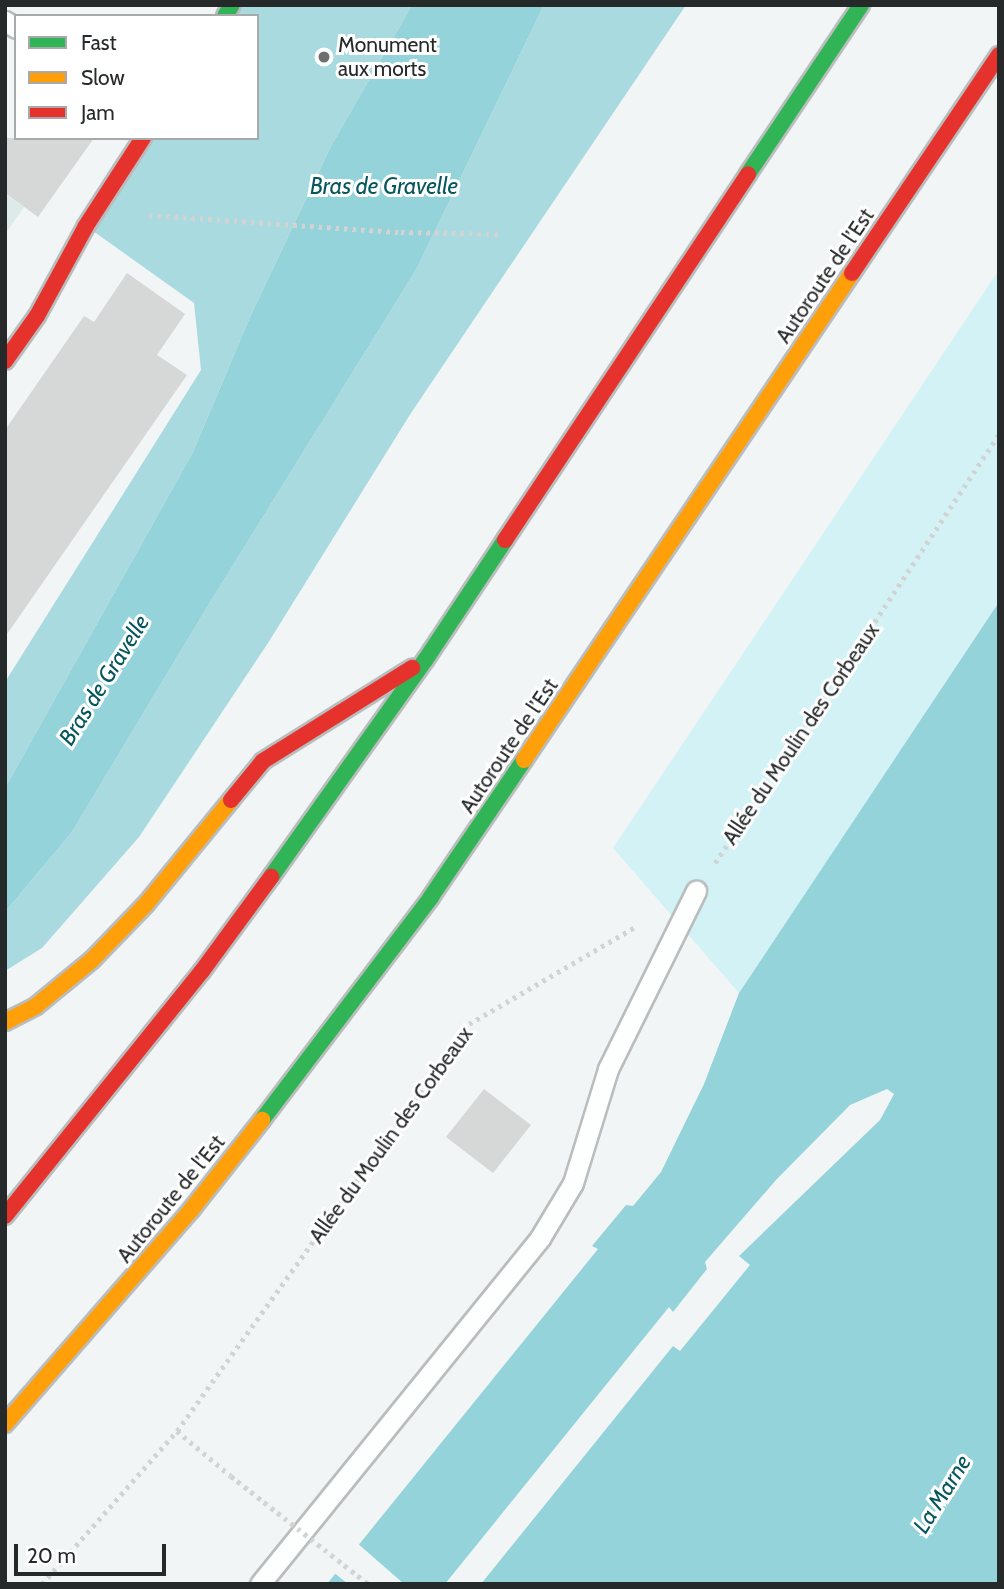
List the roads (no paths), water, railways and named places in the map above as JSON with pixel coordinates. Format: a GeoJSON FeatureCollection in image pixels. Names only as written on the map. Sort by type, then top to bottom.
{"type":"FeatureCollection","features":[{"type":"Feature","properties":{"kind":"main road"},"geometry":{"type":"LineString","coordinates":[[5,1216],[202,971],[316,817],[426,659],[861,5]]}},
{"type":"Feature","properties":{"kind":"main road","name":"Autoroute de l’Est"},"geometry":{"type":"LineString","coordinates":[[5,1424],[63,1361],[191,1210],[313,1056],[431,897],[999,55]]}},
{"type":"Feature","properties":{"kind":"main road"},"geometry":{"type":"LineString","coordinates":[[5,361],[37,316],[96,212],[142,140]]}},
{"type":"Feature","properties":{"kind":"main road"},"geometry":{"type":"LineString","coordinates":[[5,1022],[36,1006],[92,961],[154,894],[263,761],[426,659]]}},
{"type":"Feature","properties":{"kind":"lane"},"geometry":{"type":"LineString","coordinates":[[260,1584],[540,1238],[573,1183],[608,1069],[696,891]]}},
{"type":"Feature","properties":{"kind":"water","name":"Bras de Gravelle"},"geometry":{"type":"Polygon","coordinates":[[[412,5],[544,5],[416,270],[209,604],[72,832],[5,912],[5,788],[193,452],[250,317],[331,146],[412,5]]]}},
{"type":"Feature","properties":{"kind":"water","name":"La Marne"},"geometry":{"type":"Polygon","coordinates":[[[999,602],[999,1584],[481,1584],[673,1346],[680,1351],[750,1265],[739,1256],[880,1120],[894,1094],[887,1089],[850,1105],[776,1180],[705,1262],[707,1269],[673,1312],[669,1307],[445,1584],[327,1584],[598,1249],[592,1246],[626,1205],[633,1206],[661,1172],[704,1084],[739,993],[999,602]]]}},
{"type":"Feature","properties":{"kind":"place","name":"Monument aux morts"},"geometry":{"type":"Point","coordinates":[324,57]}}]}
